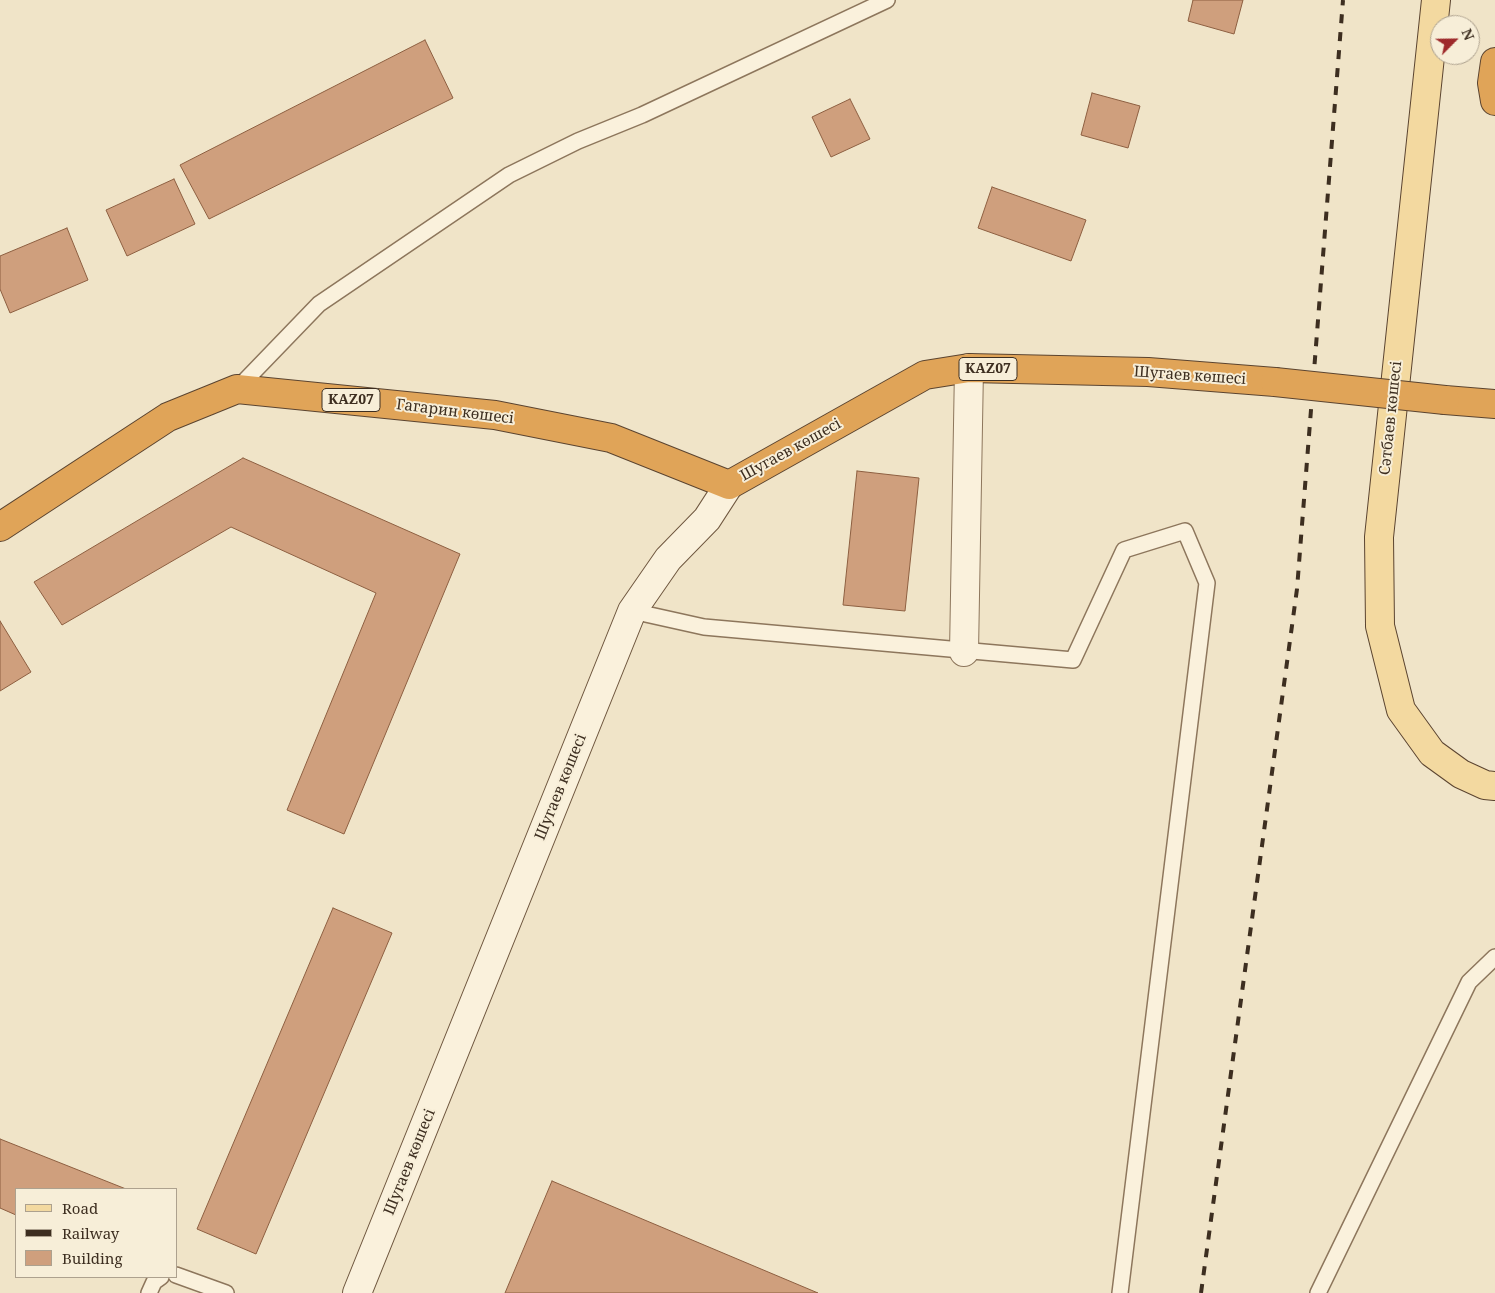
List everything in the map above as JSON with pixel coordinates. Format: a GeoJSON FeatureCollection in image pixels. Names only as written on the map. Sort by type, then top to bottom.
{"type":"FeatureCollection","features":[{"type":"Feature","properties":{"kind":"highway"},"geometry":{"type":"LineString","coordinates":[[1495,62],[1492,83],[1495,101]]}},
{"type":"Feature","properties":{"kind":"highway","name":"Шугаев көшесі"},"geometry":{"type":"LineString","coordinates":[[729,484],[925,375],[968,368],[1148,372],[1275,382],[1495,404]]}},
{"type":"Feature","properties":{"kind":"highway","name":"Гагарин көшесі"},"geometry":{"type":"LineString","coordinates":[[0,527],[168,417],[237,389],[496,415],[611,438],[729,484]]}},
{"type":"Feature","properties":{"kind":"main road","name":"Сәтбаев көшесі"},"geometry":{"type":"LineString","coordinates":[[1436,0],[1378,537],[1380,626],[1401,710],[1432,752],[1461,774],[1485,785],[1495,786]]}},
{"type":"Feature","properties":{"kind":"main road"},"geometry":{"type":"LineString","coordinates":[[964,652],[968,368]]}},
{"type":"Feature","properties":{"kind":"main road","name":"Шугаев көшесі"},"geometry":{"type":"LineString","coordinates":[[357,1293],[632,611],[668,559],[707,519],[729,484]]}},
{"type":"Feature","properties":{"kind":"lane"},"geometry":{"type":"LineString","coordinates":[[237,389],[319,304],[510,176],[578,141],[642,115],[887,0]]}},
{"type":"Feature","properties":{"kind":"lane"},"geometry":{"type":"LineString","coordinates":[[632,611],[704,626],[964,652],[1073,660],[1124,550],[1185,531],[1207,583],[1120,1293]]}},
{"type":"Feature","properties":{"kind":"lane"},"geometry":{"type":"LineString","coordinates":[[1318,1293],[1469,982],[1495,957]]}},
{"type":"Feature","properties":{"kind":"lane"},"geometry":{"type":"LineString","coordinates":[[178,1276],[226,1293]]}},
{"type":"Feature","properties":{"kind":"lane"},"geometry":{"type":"LineString","coordinates":[[149,1293],[154,1282],[160,1278]]}},
{"type":"Feature","properties":{"kind":"building"},"geometry":{"type":"Polygon","coordinates":[[[1193,0],[1243,0],[1234,34],[1188,21],[1193,0]]]}},
{"type":"Feature","properties":{"kind":"building"},"geometry":{"type":"Polygon","coordinates":[[[425,40],[453,98],[209,219],[180,165],[425,40]]]}},
{"type":"Feature","properties":{"kind":"building"},"geometry":{"type":"Polygon","coordinates":[[[1092,93],[1140,106],[1128,148],[1081,135],[1092,93]]]}},
{"type":"Feature","properties":{"kind":"building"},"geometry":{"type":"Polygon","coordinates":[[[850,99],[870,139],[831,157],[812,117],[850,99]]]}},
{"type":"Feature","properties":{"kind":"building"},"geometry":{"type":"Polygon","coordinates":[[[174,179],[195,224],[127,256],[106,210],[174,179]]]}},
{"type":"Feature","properties":{"kind":"building"},"geometry":{"type":"Polygon","coordinates":[[[992,187],[1086,220],[1071,261],[978,228],[992,187]]]}},
{"type":"Feature","properties":{"kind":"building"},"geometry":{"type":"Polygon","coordinates":[[[67,228],[88,280],[10,313],[0,289],[0,256],[67,228]]]}},
{"type":"Feature","properties":{"kind":"building"},"geometry":{"type":"Polygon","coordinates":[[[243,458],[460,554],[344,834],[287,810],[376,593],[231,527],[62,625],[34,582],[243,458]]]}},
{"type":"Feature","properties":{"kind":"building"},"geometry":{"type":"Polygon","coordinates":[[[857,471],[919,478],[905,611],[843,605],[857,471]]]}},
{"type":"Feature","properties":{"kind":"building"},"geometry":{"type":"Polygon","coordinates":[[[0,621],[31,672],[0,691],[0,621]]]}},
{"type":"Feature","properties":{"kind":"building"},"geometry":{"type":"Polygon","coordinates":[[[333,908],[392,933],[256,1254],[197,1229],[333,908]]]}},
{"type":"Feature","properties":{"kind":"building"},"geometry":{"type":"Polygon","coordinates":[[[0,1139],[123,1188],[15,1188],[15,1215],[0,1208],[0,1139]]]}},
{"type":"Feature","properties":{"kind":"building"},"geometry":{"type":"Polygon","coordinates":[[[552,1181],[818,1293],[505,1293],[552,1181]]]}},
{"type":"Feature","properties":{"kind":"railway"},"geometry":{"type":"LineString","coordinates":[[1201,1293],[1297,589],[1343,0]]}}]}
